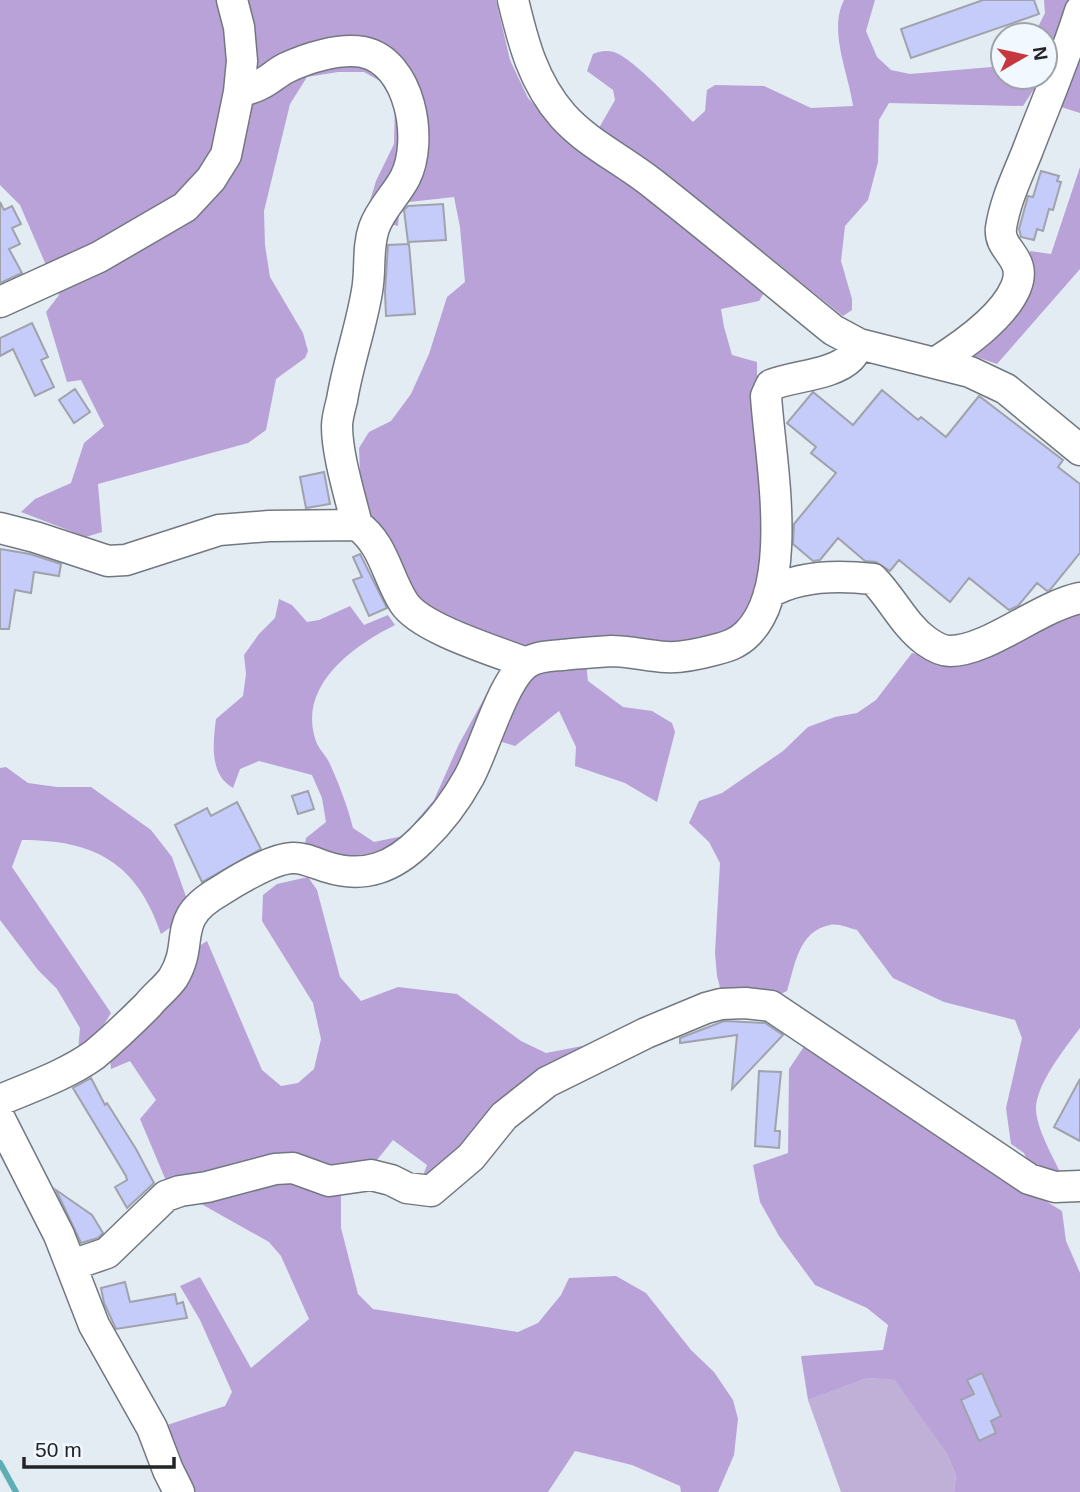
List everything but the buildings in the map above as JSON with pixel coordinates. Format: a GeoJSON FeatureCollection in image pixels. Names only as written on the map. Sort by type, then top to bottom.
{"type":"FeatureCollection","features":[{"type":"Feature","properties":{"kind":"street"},"geometry":{"type":"LineString","coordinates":[[0,302],[99,257],[185,207],[211,179],[226,155],[239,92],[242,61],[239,27],[232,0]]}},
{"type":"Feature","properties":{"kind":"street"},"geometry":{"type":"LineString","coordinates":[[513,0],[524,50],[538,79],[562,115],[582,133],[650,181],[833,330],[859,344],[970,372],[1006,388],[1080,450]]}},
{"type":"Feature","properties":{"kind":"street"},"geometry":{"type":"LineString","coordinates":[[935,363],[971,339],[1009,300],[1017,284],[1020,269],[1000,232],[1009,197],[1065,61],[1080,11]]}},
{"type":"Feature","properties":{"kind":"street"},"geometry":{"type":"LineString","coordinates":[[239,92],[260,85],[284,69],[308,59],[345,52],[364,52],[382,61],[392,71],[405,92],[411,110],[414,138],[411,160],[405,177],[374,227],[366,300],[347,369],[337,426],[356,525]]}},
{"type":"Feature","properties":{"kind":"street"},"geometry":{"type":"LineString","coordinates":[[0,1100],[65,1072],[93,1055],[141,1012],[173,977],[181,955],[187,923],[195,908],[218,891],[272,863],[293,858],[358,873],[389,865],[408,852],[425,837],[459,795],[507,690],[526,663],[539,658],[613,651],[669,657],[701,654],[729,647],[747,634],[762,611],[769,593],[778,530],[766,396],[771,385],[824,371],[849,359],[859,344]]}},
{"type":"Feature","properties":{"kind":"street"},"geometry":{"type":"LineString","coordinates":[[0,528],[108,561],[126,560],[219,530],[269,526],[356,525],[368,533],[377,544],[405,605],[419,618],[526,663]]}},
{"type":"Feature","properties":{"kind":"street"},"geometry":{"type":"LineString","coordinates":[[769,593],[783,585],[805,579],[873,579],[914,630],[926,641],[949,652],[982,643],[1061,602],[1080,598]]}},
{"type":"Feature","properties":{"kind":"street"},"geometry":{"type":"LineString","coordinates":[[72,1265],[107,1253],[166,1196],[275,1169],[293,1168],[329,1181],[371,1175],[419,1191],[432,1191],[465,1162],[504,1116],[547,1082],[683,1016],[721,1004],[771,1006],[1029,1179],[1055,1187],[1080,1186]]}},
{"type":"Feature","properties":{"kind":"street"},"geometry":{"type":"LineString","coordinates":[[0,1119],[59,1235],[94,1325],[152,1428],[168,1470],[180,1492]]}},
{"type":"Feature","properties":{"kind":"shaded area"},"geometry":{"type":"Polygon","coordinates":[[[0,0],[496,0],[510,60],[528,98],[560,131],[765,291],[759,301],[721,309],[732,355],[757,362],[757,403],[767,507],[756,602],[733,633],[713,645],[584,645],[588,681],[623,707],[652,711],[672,723],[675,732],[657,802],[625,783],[575,766],[576,747],[559,711],[515,746],[499,741],[530,677],[519,646],[437,613],[420,600],[375,525],[361,495],[359,448],[369,432],[391,421],[411,394],[429,354],[447,297],[465,282],[460,227],[454,197],[400,203],[398,226],[365,217],[376,181],[394,144],[395,105],[380,81],[364,72],[338,72],[307,77],[290,104],[264,211],[265,245],[270,277],[303,333],[308,351],[305,358],[276,379],[266,430],[248,443],[98,484],[102,532],[86,537],[21,512],[35,499],[71,483],[84,443],[104,426],[81,380],[67,382],[46,312],[59,295],[20,205],[0,185],[0,0]]]}},
{"type":"Feature","properties":{"kind":"shaded area"},"geometry":{"type":"Polygon","coordinates":[[[844,0],[875,0],[866,31],[877,57],[891,70],[910,74],[989,67],[989,91],[1033,91],[1023,106],[889,103],[879,120],[878,162],[868,200],[845,226],[841,261],[852,299],[852,310],[843,316],[599,128],[615,100],[613,90],[587,71],[593,54],[614,52],[643,73],[693,122],[705,111],[707,90],[715,85],[764,86],[811,108],[853,106],[839,39],[840,12],[844,0]]]}},
{"type":"Feature","properties":{"kind":"shaded area"},"geometry":{"type":"Polygon","coordinates":[[[1044,0],[1069,0],[1059,41],[1059,21],[1041,21],[1045,13],[1044,0]]]}},
{"type":"Feature","properties":{"kind":"shaded area"},"geometry":{"type":"Polygon","coordinates":[[[1080,39],[1080,113],[1058,106],[1080,39]]]}},
{"type":"Feature","properties":{"kind":"shaded area"},"geometry":{"type":"Polygon","coordinates":[[[1080,167],[1080,269],[997,364],[968,354],[1018,301],[1030,251],[1051,254],[1080,167]]]}},
{"type":"Feature","properties":{"kind":"shaded area"},"geometry":{"type":"Polygon","coordinates":[[[279,599],[292,605],[307,622],[319,620],[350,606],[364,625],[388,615],[395,625],[361,645],[331,672],[320,688],[314,705],[312,724],[317,744],[333,770],[353,828],[374,842],[403,836],[434,800],[459,744],[486,695],[492,700],[453,789],[423,828],[365,865],[304,850],[306,838],[326,822],[322,798],[312,775],[259,761],[240,769],[233,788],[225,782],[216,766],[216,719],[243,696],[246,674],[244,655],[275,618],[279,599]]]}},
{"type":"Feature","properties":{"kind":"shaded area"},"geometry":{"type":"Polygon","coordinates":[[[1080,611],[1080,1028],[1052,1067],[1037,1100],[1039,1125],[1060,1172],[1047,1176],[1032,1171],[1024,1153],[1011,1144],[1006,1108],[1022,1038],[1015,1020],[944,1002],[893,978],[857,930],[833,925],[811,934],[800,951],[787,991],[774,997],[722,995],[715,953],[720,863],[709,842],[689,823],[699,801],[722,793],[783,751],[808,727],[835,717],[857,713],[876,700],[912,653],[953,663],[988,658],[1009,643],[1080,611]]]}},
{"type":"Feature","properties":{"kind":"shaded area"},"geometry":{"type":"Polygon","coordinates":[[[6,767],[28,783],[57,787],[91,787],[151,830],[172,857],[189,905],[178,922],[161,934],[139,889],[126,873],[110,860],[71,845],[22,840],[12,867],[111,1013],[94,1041],[78,1052],[80,1028],[57,989],[38,970],[0,920],[0,768],[6,767]]]}},
{"type":"Feature","properties":{"kind":"shaded area"},"geometry":{"type":"Polygon","coordinates":[[[308,877],[317,890],[340,977],[361,1001],[398,987],[457,994],[521,1041],[546,1053],[598,1043],[437,1177],[423,1176],[427,1165],[393,1140],[377,1160],[352,1164],[341,1171],[341,1228],[358,1294],[373,1309],[518,1332],[538,1323],[561,1295],[569,1278],[616,1276],[646,1293],[691,1350],[714,1372],[733,1400],[738,1419],[734,1455],[718,1492],[681,1492],[680,1486],[632,1465],[575,1451],[548,1492],[189,1492],[158,1428],[225,1406],[232,1392],[200,1320],[180,1286],[200,1277],[251,1368],[309,1319],[281,1256],[269,1242],[196,1201],[175,1202],[140,1119],[156,1100],[130,1061],[111,1069],[110,1058],[199,946],[207,941],[262,1070],[281,1086],[298,1083],[314,1069],[321,1039],[313,1003],[262,921],[263,895],[277,884],[308,877]]]}},
{"type":"Feature","properties":{"kind":"shaded area"},"geometry":{"type":"Polygon","coordinates":[[[809,1039],[997,1171],[1062,1211],[1066,1241],[1080,1273],[1080,1492],[954,1492],[956,1475],[947,1454],[895,1380],[868,1378],[808,1400],[801,1356],[883,1350],[888,1325],[867,1308],[815,1285],[779,1236],[760,1202],[753,1165],[788,1153],[789,1069],[809,1039]]]}},
{"type":"Feature","properties":{"kind":"shaded area"},"geometry":{"type":"Polygon","coordinates":[[[868,1378],[896,1380],[947,1454],[956,1475],[954,1492],[841,1492],[808,1400],[868,1378]]]}},
{"type":"Feature","properties":{"kind":"waterway"},"geometry":{"type":"LineString","coordinates":[[0,1463],[16,1492]]}}]}
